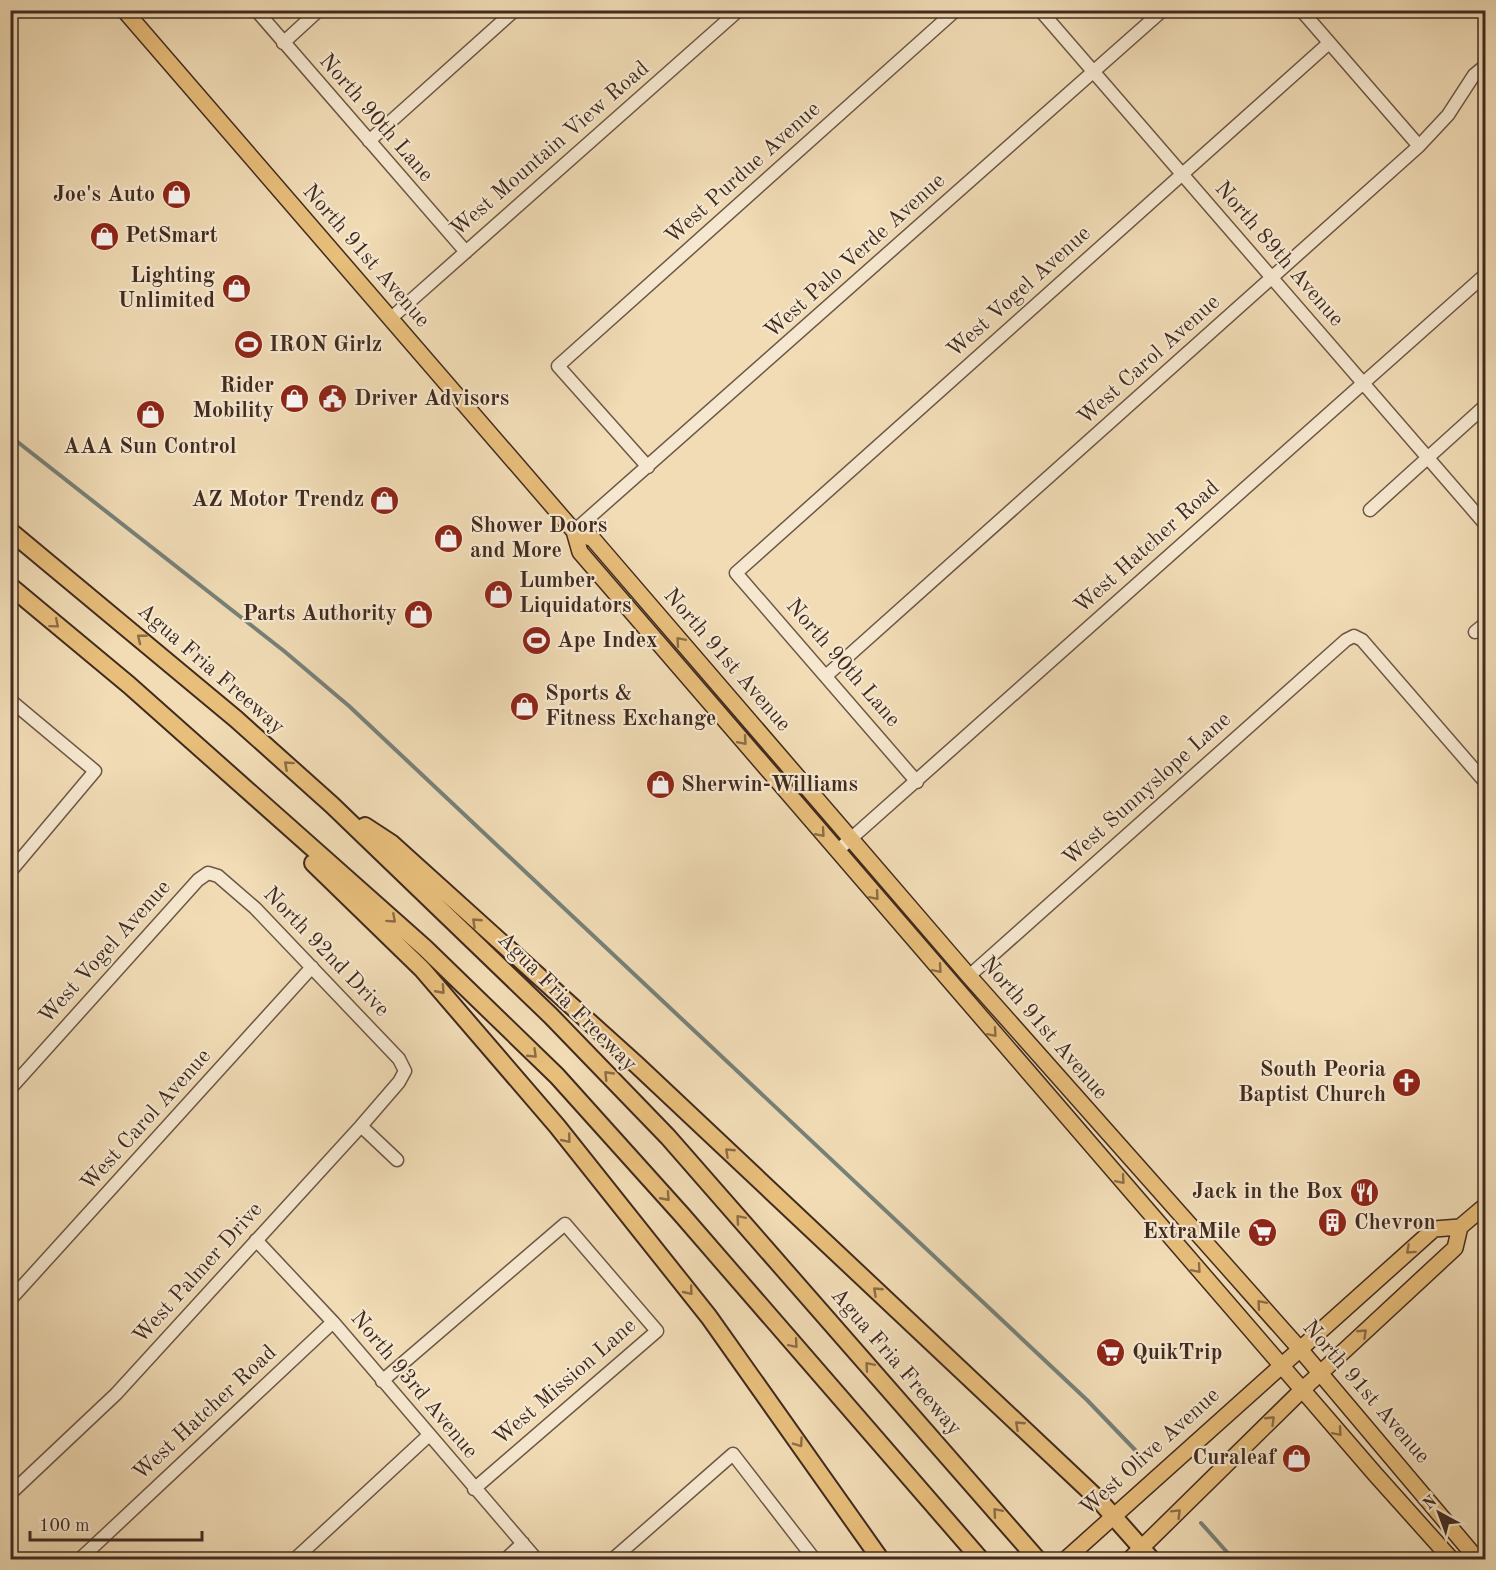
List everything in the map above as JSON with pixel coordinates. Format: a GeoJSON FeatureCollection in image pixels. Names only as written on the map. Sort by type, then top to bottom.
{"type":"FeatureCollection","features":[{"type":"Feature","properties":{"kind":"highway","name":"Agua Fria Freeway"},"geometry":{"type":"LineString","coordinates":[[10,531],[179,669],[332,805],[544,1008],[668,1137],[1037,1558]]}},
{"type":"Feature","properties":{"kind":"highway"},"geometry":{"type":"LineString","coordinates":[[10,586],[129,685],[425,948],[557,1077],[682,1215],[981,1560]]}},
{"type":"Feature","properties":{"kind":"highway"},"geometry":{"type":"LineString","coordinates":[[129,685],[388,934],[481,1036],[557,1126],[709,1317],[881,1560]]}},
{"type":"Feature","properties":{"kind":"highway"},"geometry":{"type":"LineString","coordinates":[[332,805],[391,843],[637,1065],[1112,1516],[1141,1556]]}},
{"type":"Feature","properties":{"kind":"main road","name":"North 91st Avenue"},"geometry":{"type":"LineString","coordinates":[[124,10],[574,531],[580,552],[1158,1224],[1452,1560]]}},
{"type":"Feature","properties":{"kind":"main road","name":"North 91st Avenue"},"geometry":{"type":"LineString","coordinates":[[574,531],[593,539],[1078,1101],[1299,1348],[1478,1560]]}},
{"type":"Feature","properties":{"kind":"main road"},"geometry":{"type":"LineString","coordinates":[[705,697],[718,685]]}},
{"type":"Feature","properties":{"kind":"main road"},"geometry":{"type":"LineString","coordinates":[[955,988],[969,976]]}},
{"type":"Feature","properties":{"kind":"main road"},"geometry":{"type":"LineString","coordinates":[[1063,1113],[1078,1101]]}},
{"type":"Feature","properties":{"kind":"main road"},"geometry":{"type":"LineString","coordinates":[[1141,1556],[1302,1390],[1455,1248],[1460,1227],[1485,1205]]}},
{"type":"Feature","properties":{"kind":"main road"},"geometry":{"type":"LineString","coordinates":[[1158,1224],[1176,1209]]}},
{"type":"Feature","properties":{"kind":"main road","name":"West Olive Avenue"},"geometry":{"type":"LineString","coordinates":[[1065,1560],[1434,1229],[1460,1227]]}},
{"type":"Feature","properties":{"kind":"street","name":"North 90th Lane"},"geometry":{"type":"LineString","coordinates":[[256,10],[466,252]]}},
{"type":"Feature","properties":{"kind":"street"},"geometry":{"type":"LineString","coordinates":[[284,42],[319,10]]}},
{"type":"Feature","properties":{"kind":"street"},"geometry":{"type":"LineString","coordinates":[[369,141],[515,10]]}},
{"type":"Feature","properties":{"kind":"street","name":"West Mountain View Road"},"geometry":{"type":"LineString","coordinates":[[390,318],[739,10]]}},
{"type":"Feature","properties":{"kind":"street","name":"West Purdue Avenue"},"geometry":{"type":"LineString","coordinates":[[648,468],[558,366],[956,10]]}},
{"type":"Feature","properties":{"kind":"street","name":"North 89th Avenue"},"geometry":{"type":"LineString","coordinates":[[1040,10],[1485,525]]}},
{"type":"Feature","properties":{"kind":"street","name":"West Palo Verde Avenue"},"geometry":{"type":"LineString","coordinates":[[574,531],[648,468],[1163,10]]}},
{"type":"Feature","properties":{"kind":"street"},"geometry":{"type":"LineString","coordinates":[[1301,10],[1419,146]]}},
{"type":"Feature","properties":{"kind":"street","name":"West Vogel Avenue"},"geometry":{"type":"LineString","coordinates":[[736,573],[1329,43]]}},
{"type":"Feature","properties":{"kind":"street","name":"West Carol Avenue"},"geometry":{"type":"LineString","coordinates":[[826,675],[1419,146],[1448,115],[1474,75],[1485,65]]}},
{"type":"Feature","properties":{"kind":"street","name":"West Hatcher Road"},"geometry":{"type":"LineString","coordinates":[[837,851],[1485,274]]}},
{"type":"Feature","properties":{"kind":"street"},"geometry":{"type":"LineString","coordinates":[[1370,510],[1485,405]]}},
{"type":"Feature","properties":{"kind":"street","name":"North 90th Lane"},"geometry":{"type":"LineString","coordinates":[[736,573],[917,782]]}},
{"type":"Feature","properties":{"kind":"street"},"geometry":{"type":"LineString","coordinates":[[1475,632],[1485,623]]}},
{"type":"Feature","properties":{"kind":"street","name":"West Sunnyslope Lane"},"geometry":{"type":"LineString","coordinates":[[969,976],[1346,640],[1354,636],[1362,640],[1485,783]]}},
{"type":"Feature","properties":{"kind":"street"},"geometry":{"type":"LineString","coordinates":[[10,700],[95,771],[10,872]]}},
{"type":"Feature","properties":{"kind":"street","name":"West Vogel Avenue"},"geometry":{"type":"LineString","coordinates":[[10,1089],[198,880],[208,873]]}},
{"type":"Feature","properties":{"kind":"street","name":"North 92nd Drive"},"geometry":{"type":"LineString","coordinates":[[208,873],[218,876],[243,897],[399,1059],[405,1071]]}},
{"type":"Feature","properties":{"kind":"street","name":"West Carol Avenue"},"geometry":{"type":"LineString","coordinates":[[10,1300],[312,967]]}},
{"type":"Feature","properties":{"kind":"street","name":"West Palmer Drive"},"geometry":{"type":"LineString","coordinates":[[10,1494],[116,1394],[361,1126],[399,1082],[405,1071]]}},
{"type":"Feature","properties":{"kind":"street"},"geometry":{"type":"LineString","coordinates":[[361,1126],[397,1160]]}},
{"type":"Feature","properties":{"kind":"street","name":"West Mission Lane"},"geometry":{"type":"LineString","coordinates":[[382,1381],[565,1224],[657,1331],[474,1489]]}},
{"type":"Feature","properties":{"kind":"street","name":"North 93rd Avenue"},"geometry":{"type":"LineString","coordinates":[[256,1240],[333,1322],[428,1436],[537,1560]]}},
{"type":"Feature","properties":{"kind":"street","name":"West Hatcher Road"},"geometry":{"type":"LineString","coordinates":[[79,1560],[333,1322]]}},
{"type":"Feature","properties":{"kind":"street"},"geometry":{"type":"LineString","coordinates":[[294,1560],[428,1436]]}},
{"type":"Feature","properties":{"kind":"street"},"geometry":{"type":"LineString","coordinates":[[612,1560],[733,1454],[815,1560]]}},
{"type":"Feature","properties":{"kind":"street"},"geometry":{"type":"LineString","coordinates":[[505,1560],[523,1543]]}},
{"type":"Feature","properties":{"kind":"waterway"},"geometry":{"type":"LineString","coordinates":[[10,436],[284,651],[349,706],[1087,1400],[1139,1454]]}},
{"type":"Feature","properties":{"kind":"waterway"},"geometry":{"type":"LineString","coordinates":[[1201,1523],[1234,1560]]}},
{"type":"Feature","properties":{"kind":"place","name":"Joe's Auto"},"geometry":{"type":"Point","coordinates":[176,195]}},
{"type":"Feature","properties":{"kind":"place","name":"PetSmart"},"geometry":{"type":"Point","coordinates":[104,236]}},
{"type":"Feature","properties":{"kind":"place","name":"Lighting Unlimited"},"geometry":{"type":"Point","coordinates":[236,289]}},
{"type":"Feature","properties":{"kind":"place","name":"IRON Girlz"},"geometry":{"type":"Point","coordinates":[248,345]}},
{"type":"Feature","properties":{"kind":"place","name":"Rider Mobility"},"geometry":{"type":"Point","coordinates":[295,399]}},
{"type":"Feature","properties":{"kind":"place","name":"Driver Advisors"},"geometry":{"type":"Point","coordinates":[333,399]}},
{"type":"Feature","properties":{"kind":"place","name":"AAA Sun Control"},"geometry":{"type":"Point","coordinates":[150,415]}},
{"type":"Feature","properties":{"kind":"place","name":"AZ Motor Trendz"},"geometry":{"type":"Point","coordinates":[385,500]}},
{"type":"Feature","properties":{"kind":"place","name":"Shower Doors and More"},"geometry":{"type":"Point","coordinates":[449,539]}},
{"type":"Feature","properties":{"kind":"place","name":"Lumber Liquidators"},"geometry":{"type":"Point","coordinates":[498,594]}},
{"type":"Feature","properties":{"kind":"place","name":"Parts Authority"},"geometry":{"type":"Point","coordinates":[418,614]}},
{"type":"Feature","properties":{"kind":"place","name":"Ape Index"},"geometry":{"type":"Point","coordinates":[536,641]}},
{"type":"Feature","properties":{"kind":"place","name":"Sports & Fitness Exchange"},"geometry":{"type":"Point","coordinates":[524,707]}},
{"type":"Feature","properties":{"kind":"place","name":"Sherwin-Williams"},"geometry":{"type":"Point","coordinates":[660,785]}},
{"type":"Feature","properties":{"kind":"place","name":"South Peoria Baptist Church"},"geometry":{"type":"Point","coordinates":[1407,1083]}},
{"type":"Feature","properties":{"kind":"place","name":"Jack in the Box"},"geometry":{"type":"Point","coordinates":[1364,1192]}},
{"type":"Feature","properties":{"kind":"place","name":"Chevron"},"geometry":{"type":"Point","coordinates":[1333,1223]}},
{"type":"Feature","properties":{"kind":"place","name":"ExtraMile"},"geometry":{"type":"Point","coordinates":[1262,1232]}},
{"type":"Feature","properties":{"kind":"place","name":"QuikTrip"},"geometry":{"type":"Point","coordinates":[1111,1353]}},
{"type":"Feature","properties":{"kind":"place","name":"Curaleaf"},"geometry":{"type":"Point","coordinates":[1297,1458]}}]}
